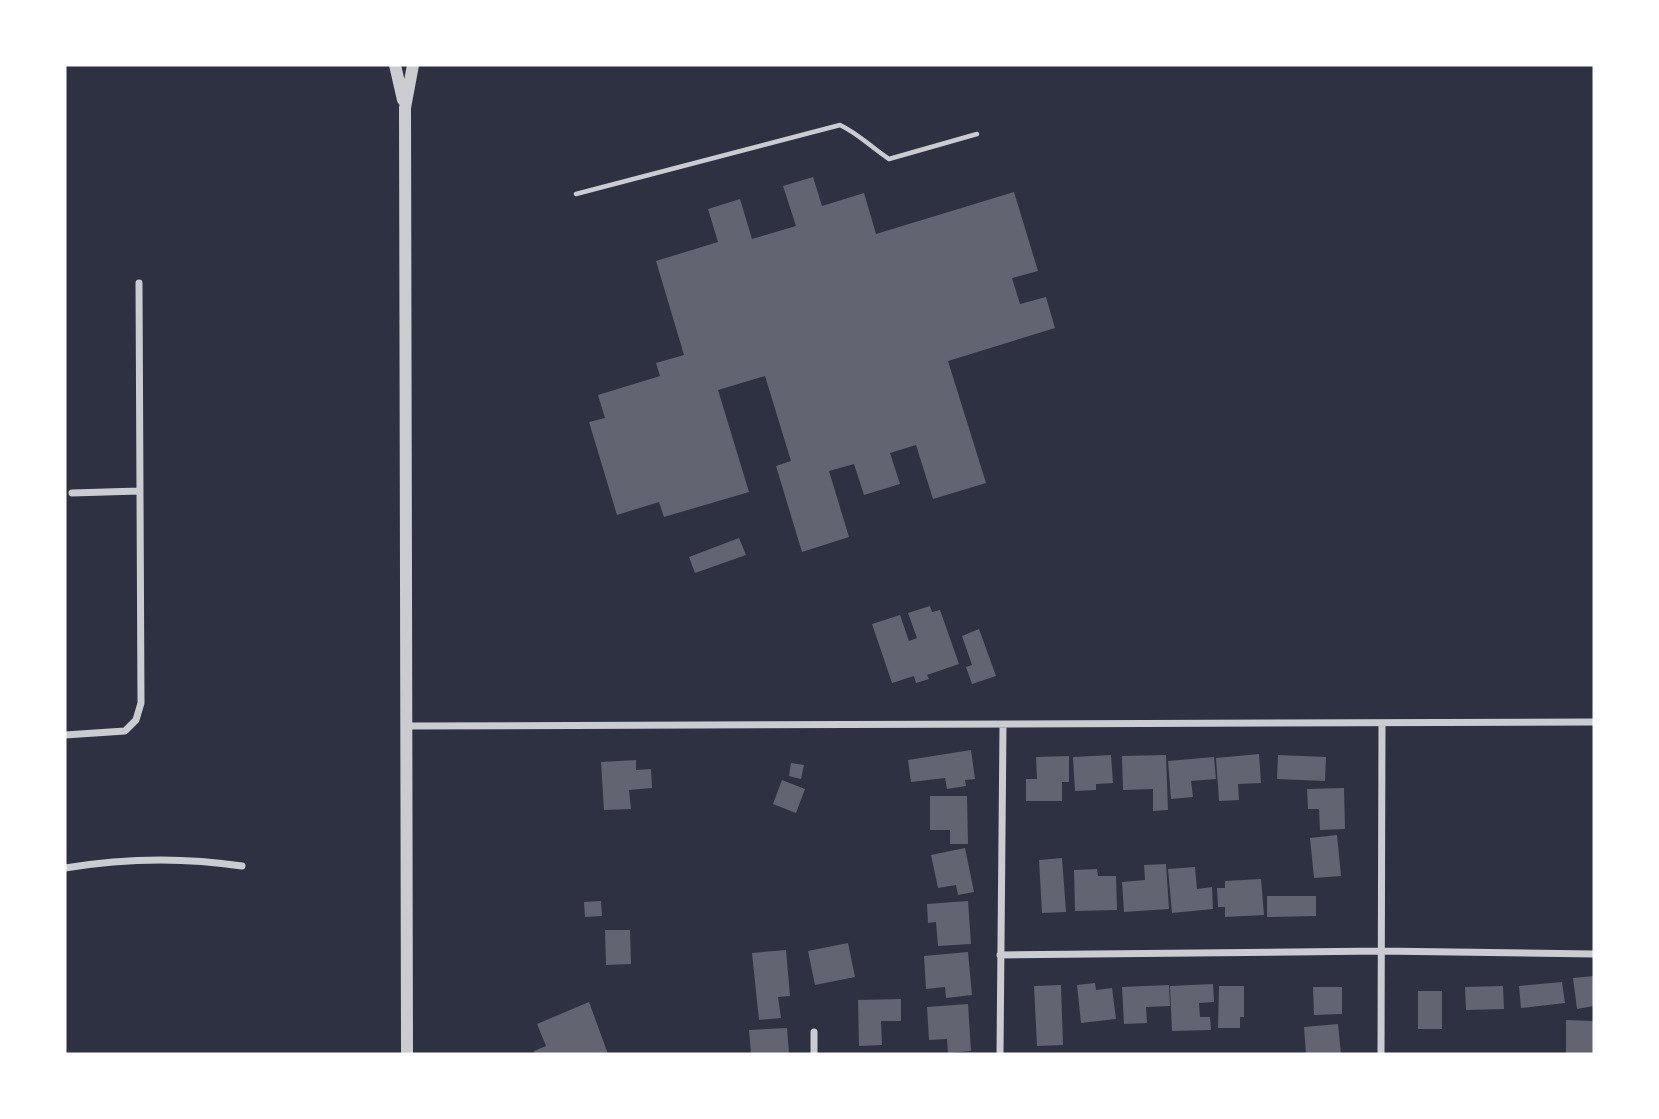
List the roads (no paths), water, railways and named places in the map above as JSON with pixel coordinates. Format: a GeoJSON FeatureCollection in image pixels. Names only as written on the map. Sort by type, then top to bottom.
{"type":"FeatureCollection","features":[{"type":"Feature","properties":{"kind":"street"},"geometry":{"type":"LineString","coordinates":[[396,65],[405,107]]}},
{"type":"Feature","properties":{"kind":"street"},"geometry":{"type":"LineString","coordinates":[[407,1054],[405,107],[413,65]]}},
{"type":"Feature","properties":{"kind":"street"},"geometry":{"type":"LineString","coordinates":[[65,735],[125,731],[136,720],[141,703],[139,283]]}},
{"type":"Feature","properties":{"kind":"street"},"geometry":{"type":"LineString","coordinates":[[72,493],[139,491]]}},
{"type":"Feature","properties":{"kind":"street"},"geometry":{"type":"LineString","coordinates":[[406,726],[1594,722]]}},
{"type":"Feature","properties":{"kind":"street"},"geometry":{"type":"LineString","coordinates":[[1381,723],[1381,1054]]}},
{"type":"Feature","properties":{"kind":"street"},"geometry":{"type":"LineString","coordinates":[[1000,1054],[1003,725]]}},
{"type":"Feature","properties":{"kind":"street"},"geometry":{"type":"LineString","coordinates":[[65,868],[125,859],[181,859],[242,866]]}},
{"type":"Feature","properties":{"kind":"street"},"geometry":{"type":"LineString","coordinates":[[1000,955],[1380,951],[1594,954]]}},
{"type":"Feature","properties":{"kind":"street"},"geometry":{"type":"LineString","coordinates":[[814,1032],[814,1054]]}},
{"type":"Feature","properties":{"kind":"lane"},"geometry":{"type":"LineString","coordinates":[[576,194],[841,125],[857,133],[871,148],[889,159],[977,134]]}}]}
